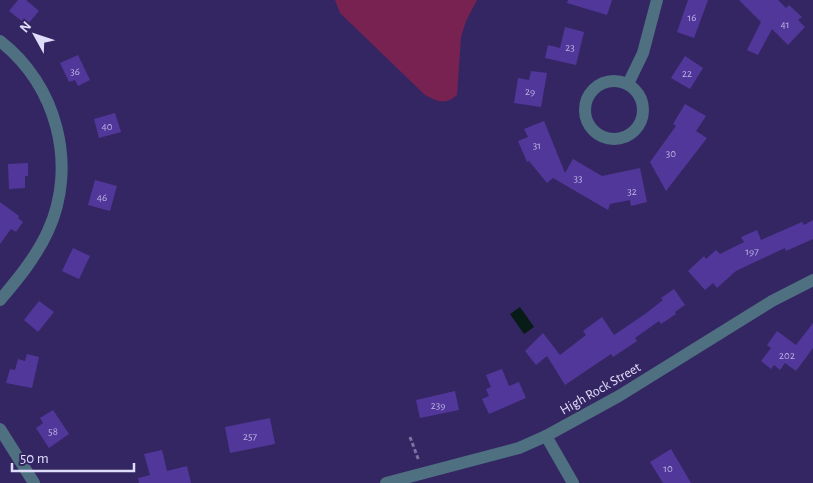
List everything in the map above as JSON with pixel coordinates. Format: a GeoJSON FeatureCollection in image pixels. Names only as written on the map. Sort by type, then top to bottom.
{"type":"FeatureCollection","features":[{"type":"Feature","properties":{"kind":"street"},"geometry":{"type":"LineString","coordinates":[[628,84],[643,53],[657,0]]}},
{"type":"Feature","properties":{"kind":"street"},"geometry":{"type":"LineString","coordinates":[[0,41],[22,61],[44,95],[58,129],[62,152],[59,189],[49,229],[33,259],[0,300]]}},
{"type":"Feature","properties":{"kind":"street"},"geometry":{"type":"LineString","coordinates":[[618,80],[628,84],[638,92],[644,107],[640,125],[629,136],[614,140],[603,138],[593,131],[586,120],[584,106],[590,92],[603,82],[618,80]]}},
{"type":"Feature","properties":{"kind":"street","name":"High Rock Street"},"geometry":{"type":"LineString","coordinates":[[386,483],[519,448],[546,436],[619,396],[772,300],[813,280]]}},
{"type":"Feature","properties":{"kind":"street"},"geometry":{"type":"LineString","coordinates":[[0,430],[34,483]]}},
{"type":"Feature","properties":{"kind":"street"},"geometry":{"type":"LineString","coordinates":[[546,436],[572,483]]}},
{"type":"Feature","properties":{"kind":"shaded area"},"geometry":{"type":"Polygon","coordinates":[[[335,0],[477,0],[466,21],[461,37],[457,95],[449,100],[442,101],[425,95],[340,13],[335,0]]]}},
{"type":"Feature","properties":{"kind":"shaded area"},"geometry":{"type":"Polygon","coordinates":[[[520,307],[534,327],[524,334],[510,314],[520,307]]]}},
{"type":"Feature","properties":{"kind":"building"},"geometry":{"type":"Polygon","coordinates":[[[18,0],[26,0],[39,11],[27,25],[9,11],[18,0]]]}},
{"type":"Feature","properties":{"kind":"building"},"geometry":{"type":"Polygon","coordinates":[[[568,0],[612,0],[607,15],[567,3],[568,0]]]}},
{"type":"Feature","properties":{"kind":"building"},"geometry":{"type":"Polygon","coordinates":[[[688,0],[708,0],[694,38],[677,32],[688,0]]]}},
{"type":"Feature","properties":{"kind":"building"},"geometry":{"type":"Polygon","coordinates":[[[739,0],[778,0],[786,8],[789,5],[802,17],[798,20],[805,27],[788,45],[772,29],[758,55],[747,50],[761,22],[739,0]]]}},
{"type":"Feature","properties":{"kind":"building"},"geometry":{"type":"Polygon","coordinates":[[[565,27],[584,32],[576,65],[545,58],[548,45],[560,48],[565,27]]]}},
{"type":"Feature","properties":{"kind":"building"},"geometry":{"type":"Polygon","coordinates":[[[78,55],[90,80],[78,86],[75,80],[69,82],[60,63],[78,55]]]}},
{"type":"Feature","properties":{"kind":"building"},"geometry":{"type":"Polygon","coordinates":[[[685,56],[703,68],[690,89],[671,78],[685,56]]]}},
{"type":"Feature","properties":{"kind":"building"},"geometry":{"type":"Polygon","coordinates":[[[531,71],[547,73],[541,107],[514,103],[518,78],[529,80],[531,71]]]}},
{"type":"Feature","properties":{"kind":"building"},"geometry":{"type":"Polygon","coordinates":[[[685,104],[706,116],[696,131],[707,138],[666,191],[650,162],[676,126],[673,124],[685,104]]]}},
{"type":"Feature","properties":{"kind":"building"},"geometry":{"type":"Polygon","coordinates":[[[115,113],[121,132],[99,138],[94,119],[115,113]]]}},
{"type":"Feature","properties":{"kind":"building"},"geometry":{"type":"Polygon","coordinates":[[[544,121],[565,173],[573,159],[602,176],[640,168],[647,202],[631,206],[630,200],[610,204],[608,210],[553,178],[547,183],[529,161],[527,162],[518,141],[528,137],[524,129],[544,121]]]}},
{"type":"Feature","properties":{"kind":"building"},"geometry":{"type":"Polygon","coordinates":[[[28,163],[28,176],[25,176],[25,188],[9,189],[8,164],[28,163]]]}},
{"type":"Feature","properties":{"kind":"building"},"geometry":{"type":"Polygon","coordinates":[[[95,180],[117,186],[110,211],[88,205],[95,180]]]}},
{"type":"Feature","properties":{"kind":"building"},"geometry":{"type":"Polygon","coordinates":[[[0,202],[19,216],[18,218],[23,222],[16,232],[11,229],[0,244],[0,202]]]}},
{"type":"Feature","properties":{"kind":"building"},"geometry":{"type":"Polygon","coordinates":[[[813,220],[813,239],[786,251],[785,248],[736,271],[717,288],[713,283],[705,290],[688,271],[704,256],[706,259],[716,250],[720,254],[744,242],[741,237],[757,230],[761,240],[802,222],[804,225],[813,220]]]}},
{"type":"Feature","properties":{"kind":"building"},"geometry":{"type":"Polygon","coordinates":[[[73,248],[90,256],[79,279],[62,271],[73,248]]]}},
{"type":"Feature","properties":{"kind":"building"},"geometry":{"type":"Polygon","coordinates":[[[674,289],[685,305],[675,312],[676,314],[661,324],[659,321],[635,338],[637,341],[613,357],[611,354],[565,385],[547,356],[536,365],[525,351],[543,333],[560,355],[586,335],[583,331],[602,317],[614,335],[645,314],[663,300],[661,298],[674,289]]]}},
{"type":"Feature","properties":{"kind":"building"},"geometry":{"type":"Polygon","coordinates":[[[39,301],[54,312],[38,332],[24,320],[39,301]]]}},
{"type":"Feature","properties":{"kind":"building"},"geometry":{"type":"Polygon","coordinates":[[[813,323],[813,348],[796,371],[785,363],[780,370],[774,365],[771,369],[761,361],[771,348],[767,345],[777,331],[796,345],[813,323]]]}},
{"type":"Feature","properties":{"kind":"building"},"geometry":{"type":"Polygon","coordinates":[[[27,354],[39,357],[32,388],[6,383],[10,369],[15,370],[18,359],[25,361],[27,354]]]}},
{"type":"Feature","properties":{"kind":"building"},"geometry":{"type":"Polygon","coordinates":[[[502,369],[509,386],[519,382],[526,398],[489,414],[482,399],[489,396],[486,389],[491,387],[486,375],[502,369]]]}},
{"type":"Feature","properties":{"kind":"building"},"geometry":{"type":"Polygon","coordinates":[[[455,391],[459,410],[420,418],[416,400],[455,391]]]}},
{"type":"Feature","properties":{"kind":"building"},"geometry":{"type":"Polygon","coordinates":[[[53,410],[69,434],[49,448],[36,428],[43,423],[40,418],[53,410]]]}},
{"type":"Feature","properties":{"kind":"building"},"geometry":{"type":"Polygon","coordinates":[[[270,418],[275,444],[230,453],[225,427],[270,418]]]}},
{"type":"Feature","properties":{"kind":"building"},"geometry":{"type":"Polygon","coordinates":[[[671,449],[691,483],[663,483],[650,462],[671,449]]]}},
{"type":"Feature","properties":{"kind":"building"},"geometry":{"type":"Polygon","coordinates":[[[162,450],[167,471],[187,466],[191,483],[139,483],[138,478],[150,475],[144,454],[162,450]]]}}]}
